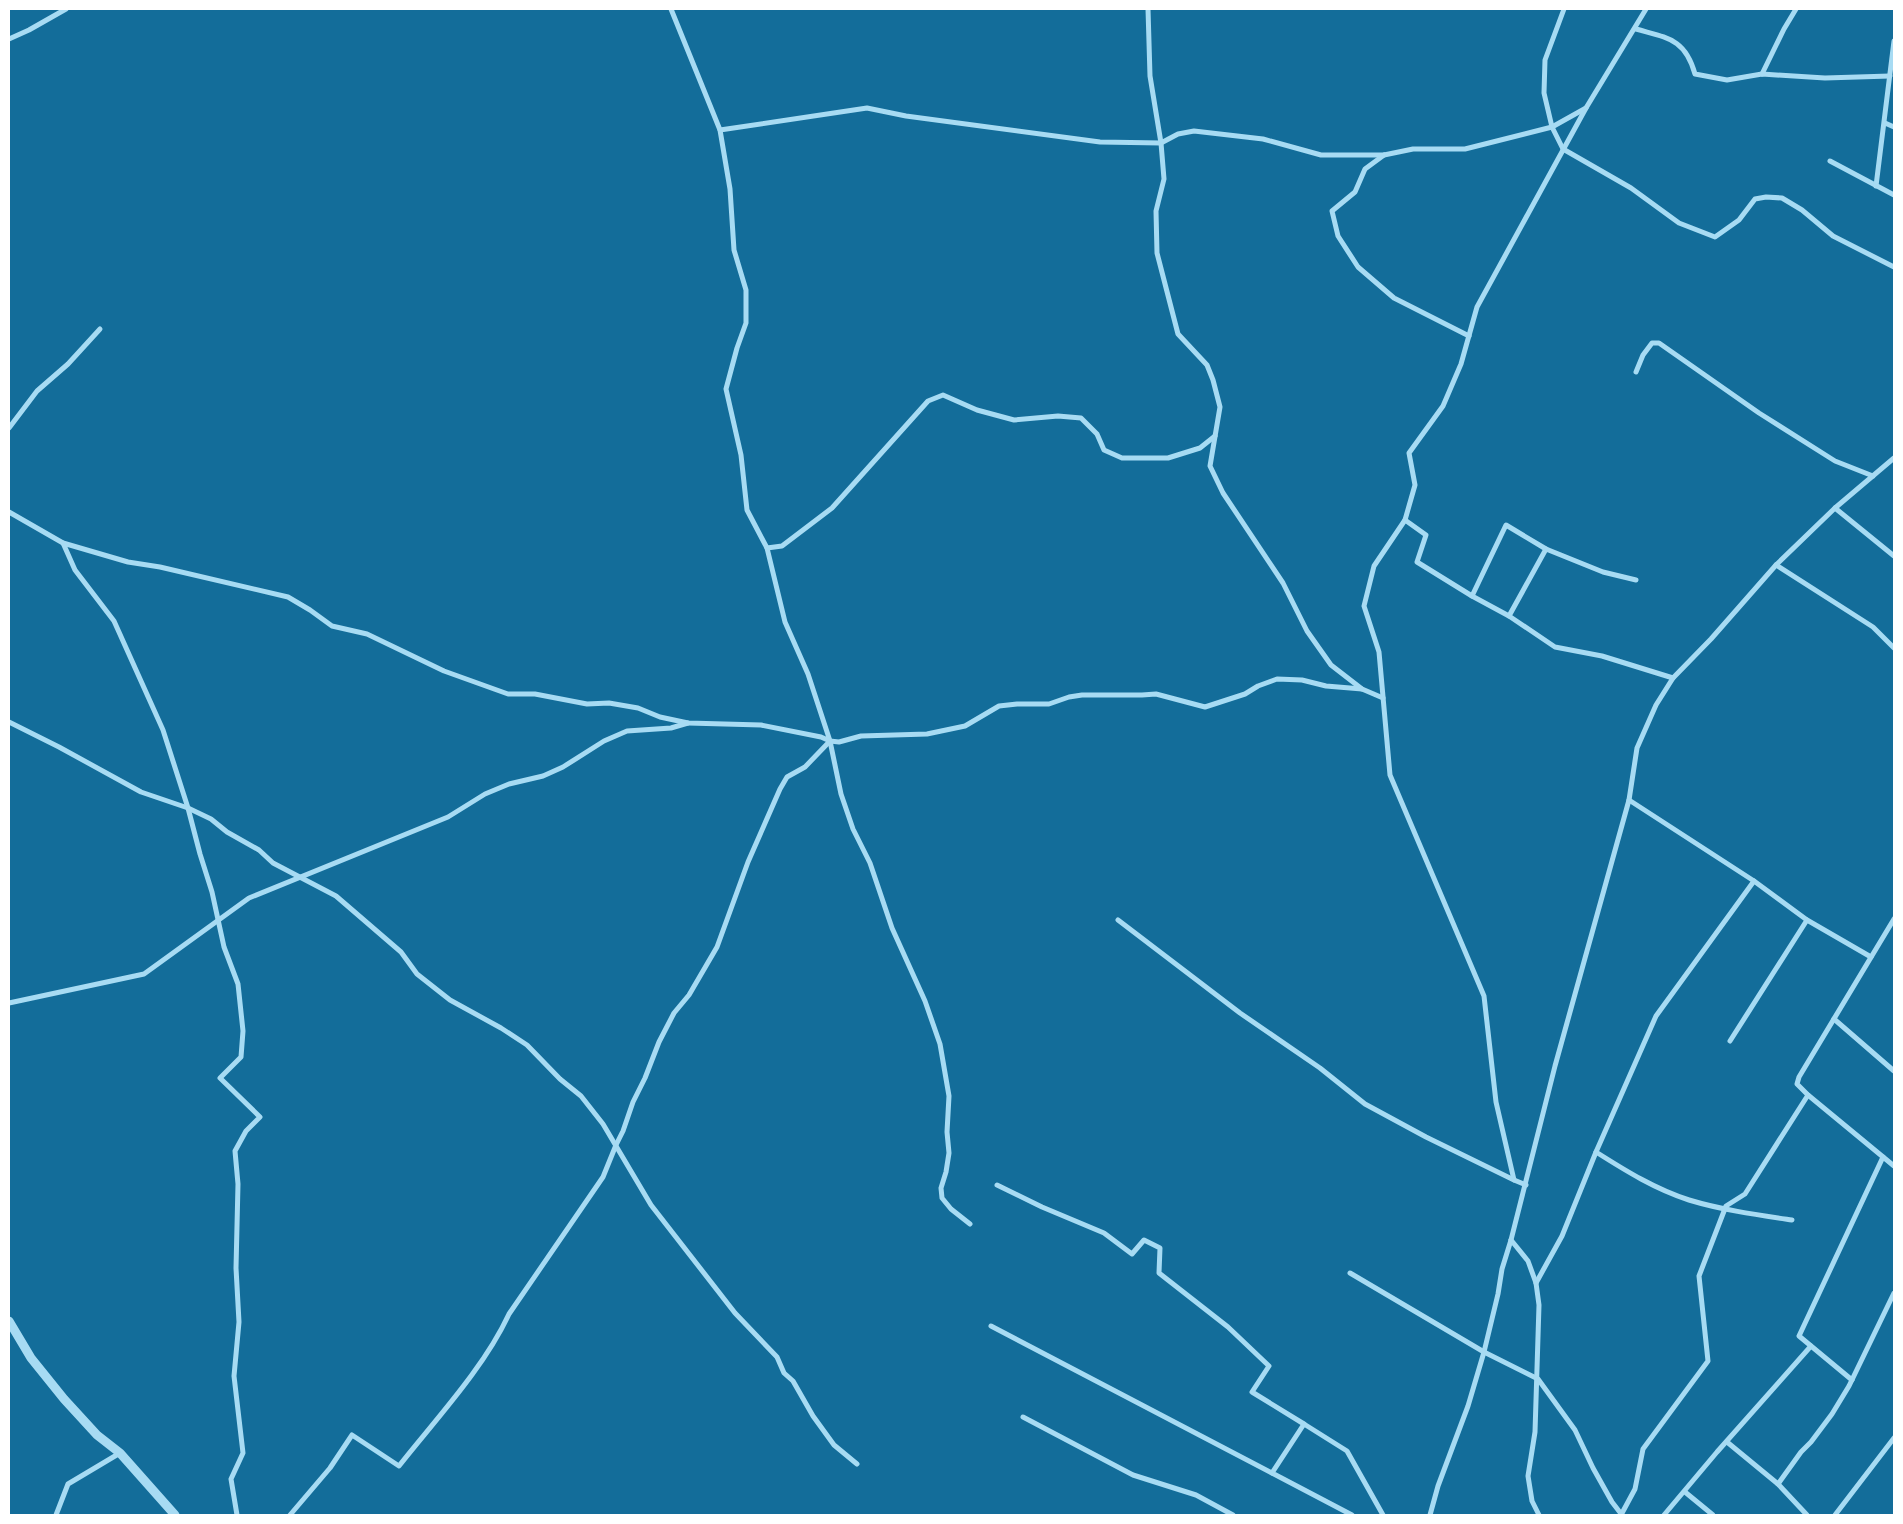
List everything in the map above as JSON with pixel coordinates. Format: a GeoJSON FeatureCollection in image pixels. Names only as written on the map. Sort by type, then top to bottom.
{"type":"FeatureCollection","features":[{"type":"Feature","properties":{"kind":"street"},"geometry":{"type":"LineString","coordinates":[[9,39],[66,9]]}},
{"type":"Feature","properties":{"kind":"street"},"geometry":{"type":"LineString","coordinates":[[670,9],[720,130],[730,189],[734,250],[746,290],[746,323],[736,348],[726,389],[742,455],[747,510],[767,548],[785,622],[808,674],[830,742],[841,794],[853,829],[870,863],[892,928],[925,1001],[940,1044],[949,1096],[947,1132],[949,1153],[941,1188],[942,1198],[951,1209],[970,1224]]}},
{"type":"Feature","properties":{"kind":"street"},"geometry":{"type":"LineString","coordinates":[[1148,9],[1150,76],[1161,143],[1164,179],[1156,211],[1157,253],[1178,334],[1207,365],[1220,407],[1210,466],[1223,493],[1283,583],[1307,631],[1331,665],[1362,689],[1383,698]]}},
{"type":"Feature","properties":{"kind":"street"},"geometry":{"type":"LineString","coordinates":[[1564,9],[1545,60],[1544,92],[1552,127],[1563,149],[1631,188],[1679,223],[1715,237],[1739,220],[1755,199],[1766,197],[1782,198],[1802,210],[1833,236],[1894,267]]}},
{"type":"Feature","properties":{"kind":"street"},"geometry":{"type":"LineString","coordinates":[[1514,1180],[1496,1102],[1484,996],[1390,774],[1379,652],[1364,606],[1374,566],[1404,520],[1415,485],[1409,453],[1442,406],[1461,364],[1476,307],[1586,108],[1646,9]]}},
{"type":"Feature","properties":{"kind":"street"},"geometry":{"type":"LineString","coordinates":[[1762,74],[1796,9]]}},
{"type":"Feature","properties":{"kind":"street"},"geometry":{"type":"LineString","coordinates":[[1636,28],[1674,40],[1691,58],[1695,74],[1727,80],[1762,74],[1826,78],[1890,76]]}},
{"type":"Feature","properties":{"kind":"street"},"geometry":{"type":"LineString","coordinates":[[1876,186],[1894,41]]}},
{"type":"Feature","properties":{"kind":"street"},"geometry":{"type":"LineString","coordinates":[[720,130],[867,108],[906,116],[1100,142],[1161,143],[1178,134],[1194,131],[1263,139],[1321,155],[1384,155],[1413,149],[1465,149],[1552,127],[1586,108]]}},
{"type":"Feature","properties":{"kind":"street"},"geometry":{"type":"LineString","coordinates":[[1885,124],[1894,127]]}},
{"type":"Feature","properties":{"kind":"street"},"geometry":{"type":"LineString","coordinates":[[1384,155],[1365,169],[1355,192],[1332,211],[1338,236],[1358,267],[1394,298],[1469,336]]}},
{"type":"Feature","properties":{"kind":"street"},"geometry":{"type":"LineString","coordinates":[[1830,161],[1894,195]]}},
{"type":"Feature","properties":{"kind":"street"},"geometry":{"type":"LineString","coordinates":[[9,428],[37,391],[68,364],[100,330]]}},
{"type":"Feature","properties":{"kind":"street"},"geometry":{"type":"LineString","coordinates":[[1636,372],[1643,355],[1652,343],[1659,343],[1759,413],[1835,461],[1873,476]]}},
{"type":"Feature","properties":{"kind":"street"},"geometry":{"type":"LineString","coordinates":[[767,548],[782,546],[832,508],[928,401],[944,396],[977,410],[1014,420],[1058,416],[1082,418],[1097,434],[1104,450],[1122,458],[1168,458],[1200,448],[1215,436]]}},
{"type":"Feature","properties":{"kind":"street"},"geometry":{"type":"LineString","coordinates":[[1430,1515],[1438,1486],[1468,1406],[1484,1352],[1502,1269],[1526,1185],[1555,1066],[1629,800],[1637,748],[1656,705],[1673,678],[1711,639],[1776,565],[1835,508],[1894,458]]}},
{"type":"Feature","properties":{"kind":"street"},"geometry":{"type":"LineString","coordinates":[[1835,508],[1894,556]]}},
{"type":"Feature","properties":{"kind":"street"},"geometry":{"type":"LineString","coordinates":[[9,512],[63,543],[100,552],[128,562],[160,567],[288,598],[310,610],[332,626],[367,634],[444,671],[508,694],[535,694],[586,704],[610,703],[638,708],[660,717],[688,723],[761,725],[821,737],[830,742],[839,742],[861,736],[927,734],[965,726],[999,706],[1049,704],[1082,695],[1142,696],[1156,694],[1205,706],[1245,694],[1258,686],[1277,679],[1302,680],[1326,686],[1362,689]]}},
{"type":"Feature","properties":{"kind":"street"},"geometry":{"type":"LineString","coordinates":[[1404,520],[1426,535],[1417,562],[1472,596],[1510,616],[1555,647],[1602,656],[1673,678]]}},
{"type":"Feature","properties":{"kind":"street"},"geometry":{"type":"LineString","coordinates":[[1472,596],[1506,525],[1546,549],[1603,572],[1636,580]]}},
{"type":"Feature","properties":{"kind":"street"},"geometry":{"type":"LineString","coordinates":[[63,543],[75,570],[114,621],[164,730],[212,892],[224,947],[238,984],[243,1031],[241,1057],[220,1078],[260,1117],[246,1131],[235,1151],[238,1184],[236,1268],[239,1322],[234,1376],[243,1453],[231,1479],[237,1515]]}},
{"type":"Feature","properties":{"kind":"street"},"geometry":{"type":"LineString","coordinates":[[1510,616],[1546,549]]}},
{"type":"Feature","properties":{"kind":"street"},"geometry":{"type":"LineString","coordinates":[[1776,565],[1873,626],[1894,648]]}},
{"type":"Feature","properties":{"kind":"street"},"geometry":{"type":"LineString","coordinates":[[9,722],[141,792],[211,818],[227,832],[259,850],[273,863],[336,896],[401,952],[417,974],[450,1000],[501,1028],[527,1045],[554,1074],[581,1096],[604,1124],[651,1205],[684,1250],[703,1270],[735,1313],[778,1357],[784,1374],[793,1381],[813,1416],[834,1445],[857,1464]]}},
{"type":"Feature","properties":{"kind":"street"},"geometry":{"type":"LineString","coordinates":[[9,1003],[144,974],[249,898],[448,817],[485,794],[509,784],[543,776],[563,767],[604,741],[627,731],[671,728],[688,723]]}},
{"type":"Feature","properties":{"kind":"street"},"geometry":{"type":"LineString","coordinates":[[290,1515],[330,1468],[352,1435],[399,1466],[479,1363],[509,1314],[603,1177],[659,1042],[674,1013],[689,995],[717,947],[748,862],[780,789],[787,777],[805,767],[830,742]]}},
{"type":"Feature","properties":{"kind":"street"},"geometry":{"type":"LineString","coordinates":[[1629,800],[1754,881],[1807,920],[1871,957]]}},
{"type":"Feature","properties":{"kind":"street"},"geometry":{"type":"LineString","coordinates":[[1536,1283],[1562,1236],[1596,1152],[1656,1016],[1754,881]]}},
{"type":"Feature","properties":{"kind":"street"},"geometry":{"type":"LineString","coordinates":[[1894,919],[1799,1077],[1797,1084],[1894,1166]]}},
{"type":"Feature","properties":{"kind":"street"},"geometry":{"type":"LineString","coordinates":[[1118,920],[1240,1013],[1320,1068],[1365,1104],[1426,1137],[1526,1185]]}},
{"type":"Feature","properties":{"kind":"street"},"geometry":{"type":"LineString","coordinates":[[1730,1041],[1807,920]]}},
{"type":"Feature","properties":{"kind":"street"},"geometry":{"type":"LineString","coordinates":[[1834,1019],[1894,1071]]}},
{"type":"Feature","properties":{"kind":"street"},"geometry":{"type":"LineString","coordinates":[[1350,1273],[1484,1352],[1538,1379],[1575,1430],[1592,1468],[1622,1515],[1635,1489],[1643,1450],[1708,1360],[1699,1276],[1726,1208],[1745,1194],[1808,1095]]}},
{"type":"Feature","properties":{"kind":"street"},"geometry":{"type":"LineString","coordinates":[[1596,1152],[1638,1179],[1689,1200],[1792,1220]]}},
{"type":"Feature","properties":{"kind":"street"},"geometry":{"type":"LineString","coordinates":[[1852,1380],[1800,1336],[1883,1156]]}},
{"type":"Feature","properties":{"kind":"street"},"geometry":{"type":"LineString","coordinates":[[998,1185],[1042,1207],[1104,1233],[1132,1254],[1144,1240],[1160,1248],[1159,1273],[1228,1327],[1269,1366],[1252,1392],[1347,1451],[1383,1515]]}},
{"type":"Feature","properties":{"kind":"street"},"geometry":{"type":"LineString","coordinates":[[1511,1240],[1528,1261],[1536,1283],[1538,1305],[1536,1432],[1528,1476],[1532,1501],[1539,1515]]}},
{"type":"Feature","properties":{"kind":"street"},"geometry":{"type":"LineString","coordinates":[[1778,1484],[1832,1414],[1852,1380],[1894,1293]]}},
{"type":"Feature","properties":{"kind":"street"},"geometry":{"type":"LineString","coordinates":[[9,1321],[31,1358],[64,1399],[97,1435],[120,1453],[175,1515]]}},
{"type":"Feature","properties":{"kind":"street"},"geometry":{"type":"LineString","coordinates":[[991,1326],[1352,1515]]}},
{"type":"Feature","properties":{"kind":"street"},"geometry":{"type":"LineString","coordinates":[[1664,1515],[1811,1346]]}},
{"type":"Feature","properties":{"kind":"street"},"geometry":{"type":"LineString","coordinates":[[1024,1417],[1133,1475],[1196,1495],[1233,1515]]}},
{"type":"Feature","properties":{"kind":"street"},"geometry":{"type":"LineString","coordinates":[[1272,1474],[1304,1424]]}},
{"type":"Feature","properties":{"kind":"street"},"geometry":{"type":"LineString","coordinates":[[1835,1515],[1894,1438]]}},
{"type":"Feature","properties":{"kind":"street"},"geometry":{"type":"LineString","coordinates":[[1727,1442],[1778,1484],[1807,1515]]}},
{"type":"Feature","properties":{"kind":"street"},"geometry":{"type":"LineString","coordinates":[[56,1515],[68,1484],[120,1453]]}},
{"type":"Feature","properties":{"kind":"street"},"geometry":{"type":"LineString","coordinates":[[1685,1492],[1713,1515]]}}]}
